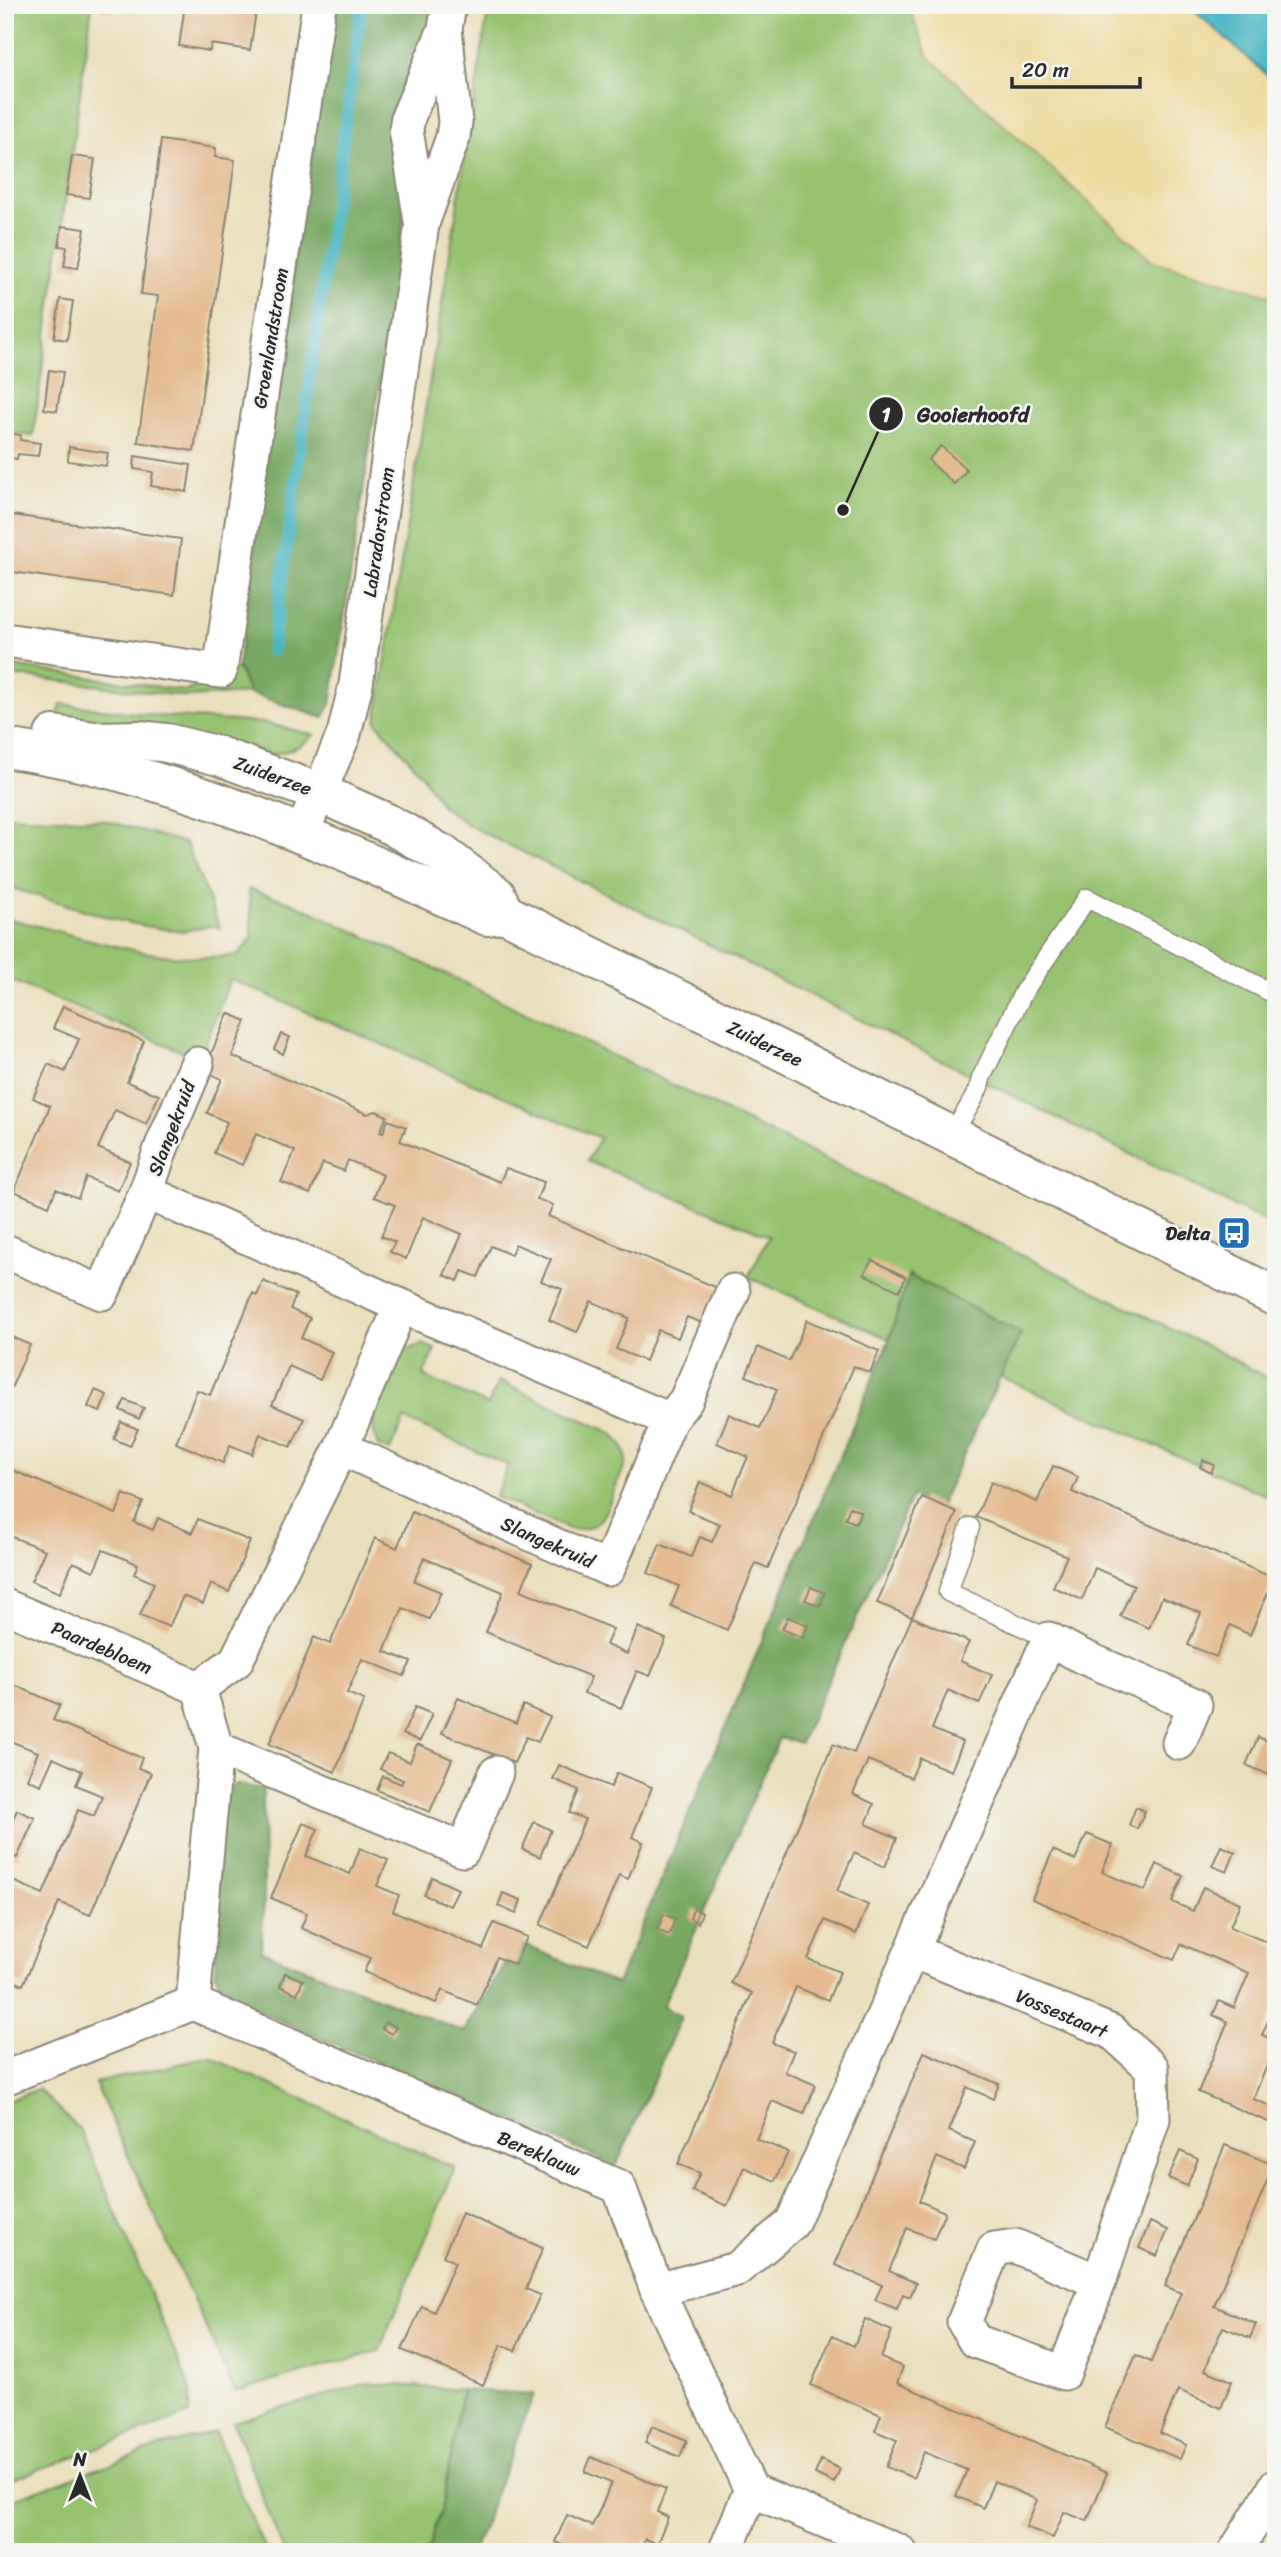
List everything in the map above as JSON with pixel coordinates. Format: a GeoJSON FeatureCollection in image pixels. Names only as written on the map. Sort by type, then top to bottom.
{"type":"FeatureCollection","features":[{"type":"Feature","properties":{"kind":"street","name":"Groenlandstroom"},"geometry":{"type":"LineString","coordinates":[[5,640],[220,671],[319,5]]}},
{"type":"Feature","properties":{"kind":"street","name":"Labradorstroom"},"geometry":{"type":"LineString","coordinates":[[422,224],[406,130],[408,117],[447,17]]}},
{"type":"Feature","properties":{"kind":"street","name":"Labradorstroom"},"geometry":{"type":"LineString","coordinates":[[302,833],[348,722],[356,684],[422,224],[453,137],[455,122],[447,17]]}},
{"type":"Feature","properties":{"kind":"street","name":"Zuiderzee"},"geometry":{"type":"LineString","coordinates":[[5,726],[94,741],[141,740],[167,743],[231,760],[320,793],[387,823],[442,854],[496,895],[504,913]]}},
{"type":"Feature","properties":{"kind":"street","name":"Zuiderzee"},"geometry":{"type":"LineString","coordinates":[[5,748],[168,784],[302,833],[487,916],[504,913],[1276,1297]]}},
{"type":"Feature","properties":{"kind":"street","name":"Slangekruid"},"geometry":{"type":"LineString","coordinates":[[5,1251],[102,1293],[146,1192],[197,1063]]}},
{"type":"Feature","properties":{"kind":"street","name":"Slangekruid"},"geometry":{"type":"LineString","coordinates":[[146,1192],[401,1306],[670,1420]]}},
{"type":"Feature","properties":{"kind":"street","name":"Slangekruid"},"geometry":{"type":"LineString","coordinates":[[341,1448],[608,1569],[670,1420],[686,1400],[733,1291]]}},
{"type":"Feature","properties":{"kind":"street"},"geometry":{"type":"LineString","coordinates":[[5,2077],[194,2003],[216,1748],[199,1688],[236,1661],[341,1448],[401,1306]]}},
{"type":"Feature","properties":{"kind":"street","name":"Paardebloem"},"geometry":{"type":"LineString","coordinates":[[5,1606],[199,1688]]}},
{"type":"Feature","properties":{"kind":"street"},"geometry":{"type":"LineString","coordinates":[[657,2290],[737,2269],[792,2223],[1049,1640],[1081,1657],[1195,1704],[1179,1743]]}},
{"type":"Feature","properties":{"kind":"street"},"geometry":{"type":"LineString","coordinates":[[216,1748],[463,1850],[496,1773]]}},
{"type":"Feature","properties":{"kind":"street","name":"Vossestaart"},"geometry":{"type":"LineString","coordinates":[[912,1951],[1112,2032],[1152,2068],[1153,2119],[1099,2282]]}},
{"type":"Feature","properties":{"kind":"street","name":"Bereklauw"},"geometry":{"type":"LineString","coordinates":[[194,2003],[619,2187],[657,2290],[751,2490]]}},
{"type":"Feature","properties":{"kind":"street"},"geometry":{"type":"LineString","coordinates":[[1235,2552],[1276,2486]]}},
{"type":"Feature","properties":{"kind":"street"},"geometry":{"type":"LineString","coordinates":[[725,2552],[751,2490],[900,2552]]}},
{"type":"Feature","properties":{"kind":"lane"},"geometry":{"type":"LineString","coordinates":[[952,1135],[962,1114],[980,1088],[981,1078],[1024,991],[1087,898],[1276,995]]}},
{"type":"Feature","properties":{"kind":"lane"},"geometry":{"type":"LineString","coordinates":[[970,1527],[948,1592],[1049,1640]]}},
{"type":"Feature","properties":{"kind":"green space"},"geometry":{"type":"Polygon","coordinates":[[[5,5],[92,5],[33,436],[5,432],[5,5]]]}},
{"type":"Feature","properties":{"kind":"green space"},"geometry":{"type":"Polygon","coordinates":[[[329,5],[431,5],[404,219],[331,704],[323,718],[249,693],[238,667],[329,5]]]}},
{"type":"Feature","properties":{"kind":"green space"},"geometry":{"type":"Polygon","coordinates":[[[489,5],[912,5],[913,19],[1153,261],[1276,297],[1276,1227],[468,825],[442,806],[421,773],[376,722],[489,5]]]}},
{"type":"Feature","properties":{"kind":"green space"},"geometry":{"type":"Polygon","coordinates":[[[5,665],[186,691],[238,667],[249,693],[189,697],[5,674],[5,665]]]}},
{"type":"Feature","properties":{"kind":"green space"},"geometry":{"type":"Polygon","coordinates":[[[61,704],[159,716],[265,723],[314,735],[299,746],[284,752],[249,754],[56,720],[61,704]]]}},
{"type":"Feature","properties":{"kind":"green space"},"geometry":{"type":"Polygon","coordinates":[[[5,816],[103,820],[186,843],[220,928],[211,926],[184,931],[120,921],[5,886],[5,816]]]}},
{"type":"Feature","properties":{"kind":"green space"},"geometry":{"type":"Polygon","coordinates":[[[249,889],[293,903],[446,974],[1276,1382],[1276,1500],[1001,1377],[1021,1333],[909,1276],[889,1339],[748,1277],[769,1236],[587,1161],[600,1138],[230,979],[200,1059],[5,978],[5,918],[149,953],[207,957],[238,955],[252,938],[249,889]]]}},
{"type":"Feature","properties":{"kind":"green space"},"geometry":{"type":"Polygon","coordinates":[[[909,1275],[1021,1333],[939,1507],[912,1496],[800,1743],[779,1738],[663,2006],[681,2017],[615,2169],[596,2157],[245,2005],[222,1991],[215,1972],[220,1802],[226,1789],[237,1784],[263,1789],[264,1902],[261,1951],[464,2032],[517,1942],[617,1984],[889,1340],[909,1275]]]}},
{"type":"Feature","properties":{"kind":"green space"},"geometry":{"type":"Polygon","coordinates":[[[422,1344],[435,1349],[423,1376],[488,1405],[499,1381],[612,1433],[624,1449],[626,1461],[605,1512],[596,1524],[570,1529],[495,1497],[508,1465],[404,1419],[390,1451],[378,1446],[373,1421],[384,1386],[401,1352],[422,1344]]]}},
{"type":"Feature","properties":{"kind":"green space"},"geometry":{"type":"Polygon","coordinates":[[[210,2057],[455,2168],[379,2351],[235,2392],[95,2083],[210,2057]]]}},
{"type":"Feature","properties":{"kind":"green space"},"geometry":{"type":"Polygon","coordinates":[[[38,2089],[81,2131],[191,2390],[189,2414],[5,2482],[5,2102],[38,2089]]]}},
{"type":"Feature","properties":{"kind":"green space"},"geometry":{"type":"Polygon","coordinates":[[[367,2383],[462,2390],[443,2500],[430,2547],[424,2552],[284,2552],[233,2422],[367,2383]]]}},
{"type":"Feature","properties":{"kind":"green space"},"geometry":{"type":"Polygon","coordinates":[[[462,2390],[534,2394],[473,2552],[424,2552],[430,2546],[443,2500],[462,2390]]]}},
{"type":"Feature","properties":{"kind":"green space"},"geometry":{"type":"Polygon","coordinates":[[[215,2432],[266,2552],[5,2552],[5,2502],[155,2448],[215,2432]]]}},
{"type":"Feature","properties":{"kind":"sand"},"geometry":{"type":"Polygon","coordinates":[[[912,5],[1188,5],[1276,83],[1276,297],[1153,261],[929,57],[913,19],[912,5]]]}},
{"type":"Feature","properties":{"kind":"water"},"geometry":{"type":"Polygon","coordinates":[[[1188,5],[1276,5],[1276,83],[1188,5]]]}},
{"type":"Feature","properties":{"kind":"building"},"geometry":{"type":"Polygon","coordinates":[[[101,5],[114,5],[113,12],[100,10],[101,5]]]}},
{"type":"Feature","properties":{"kind":"building"},"geometry":{"type":"Polygon","coordinates":[[[185,5],[257,5],[250,50],[211,44],[210,51],[179,46],[185,5]]]}},
{"type":"Feature","properties":{"kind":"building"},"geometry":{"type":"Polygon","coordinates":[[[161,140],[216,148],[215,157],[235,160],[194,451],[138,442],[158,296],[141,294],[161,140]]]}},
{"type":"Feature","properties":{"kind":"building"},"geometry":{"type":"Polygon","coordinates":[[[72,156],[95,159],[89,198],[66,195],[72,156]]]}},
{"type":"Feature","properties":{"kind":"building"},"geometry":{"type":"Polygon","coordinates":[[[62,226],[85,229],[78,268],[64,266],[67,247],[59,246],[62,226]]]}},
{"type":"Feature","properties":{"kind":"building"},"geometry":{"type":"Polygon","coordinates":[[[60,299],[73,301],[67,340],[54,338],[60,299]]]}},
{"type":"Feature","properties":{"kind":"building"},"geometry":{"type":"Polygon","coordinates":[[[49,370],[63,372],[57,411],[44,409],[49,370]]]}},
{"type":"Feature","properties":{"kind":"building"},"geometry":{"type":"Polygon","coordinates":[[[5,433],[21,435],[20,440],[40,443],[38,456],[18,454],[17,459],[5,457],[5,433]]]}},
{"type":"Feature","properties":{"kind":"building"},"geometry":{"type":"Polygon","coordinates":[[[941,446],[967,470],[954,484],[928,460],[941,446]]]}},
{"type":"Feature","properties":{"kind":"building"},"geometry":{"type":"Polygon","coordinates":[[[69,447],[108,453],[106,466],[68,461],[69,447]]]}},
{"type":"Feature","properties":{"kind":"building"},"geometry":{"type":"Polygon","coordinates":[[[135,456],[191,465],[187,492],[151,486],[153,472],[134,469],[135,456]]]}},
{"type":"Feature","properties":{"kind":"building"},"geometry":{"type":"Polygon","coordinates":[[[5,514],[181,539],[174,595],[5,571],[5,514]]]}},
{"type":"Feature","properties":{"kind":"building"},"geometry":{"type":"Polygon","coordinates":[[[63,1006],[144,1041],[127,1082],[159,1095],[146,1124],[115,1110],[98,1148],[130,1162],[118,1191],[86,1177],[78,1198],[56,1189],[49,1206],[14,1191],[50,1106],[33,1098],[48,1064],[65,1072],[79,1039],[53,1028],[63,1006]]]}},
{"type":"Feature","properties":{"kind":"building"},"geometry":{"type":"Polygon","coordinates":[[[228,1013],[246,1021],[232,1056],[367,1114],[376,1111],[387,1116],[380,1132],[383,1133],[388,1120],[406,1127],[400,1141],[500,1182],[506,1168],[544,1182],[537,1199],[553,1205],[548,1216],[720,1289],[705,1324],[687,1317],[678,1338],[658,1330],[645,1361],[616,1349],[629,1318],[591,1301],[577,1332],[549,1320],[562,1289],[541,1281],[551,1259],[515,1244],[511,1255],[491,1246],[478,1277],[462,1271],[458,1281],[444,1275],[462,1234],[423,1217],[406,1259],[390,1252],[395,1242],[381,1236],[395,1205],[374,1197],[383,1175],[348,1160],[344,1171],[323,1163],[310,1194],[281,1182],[295,1151],[275,1142],[256,1134],[242,1165],[214,1153],[227,1122],[207,1113],[222,1079],[204,1071],[228,1013]]]}},
{"type":"Feature","properties":{"kind":"building"},"geometry":{"type":"Polygon","coordinates":[[[281,1034],[290,1037],[283,1054],[274,1049],[281,1034]]]}},
{"type":"Feature","properties":{"kind":"building"},"geometry":{"type":"Polygon","coordinates":[[[872,1260],[906,1277],[899,1291],[864,1274],[872,1260]]]}},
{"type":"Feature","properties":{"kind":"building"},"geometry":{"type":"Polygon","coordinates":[[[263,1281],[296,1295],[290,1309],[310,1318],[301,1338],[332,1352],[320,1380],[289,1366],[272,1405],[304,1419],[291,1447],[260,1434],[252,1454],[230,1445],[223,1463],[176,1443],[197,1390],[210,1395],[253,1293],[257,1296],[263,1281]]]}},
{"type":"Feature","properties":{"kind":"building"},"geometry":{"type":"Polygon","coordinates":[[[807,1320],[879,1351],[870,1373],[854,1366],[768,1568],[756,1563],[727,1630],[671,1606],[679,1586],[648,1573],[660,1544],[691,1557],[700,1537],[712,1542],[720,1524],[688,1511],[700,1482],[732,1495],[748,1457],[717,1443],[729,1414],[760,1428],[777,1389],[746,1376],[758,1347],[789,1361],[807,1320]]]}},
{"type":"Feature","properties":{"kind":"building"},"geometry":{"type":"Polygon","coordinates":[[[5,1334],[30,1345],[5,1402],[5,1334]]]}},
{"type":"Feature","properties":{"kind":"building"},"geometry":{"type":"Polygon","coordinates":[[[95,1390],[107,1395],[100,1412],[88,1407],[95,1390]]]}},
{"type":"Feature","properties":{"kind":"building"},"geometry":{"type":"Polygon","coordinates":[[[125,1400],[144,1408],[139,1419],[120,1410],[125,1400]]]}},
{"type":"Feature","properties":{"kind":"building"},"geometry":{"type":"Polygon","coordinates":[[[121,1422],[138,1429],[130,1446],[114,1439],[121,1422]]]}},
{"type":"Feature","properties":{"kind":"building"},"geometry":{"type":"Polygon","coordinates":[[[1203,1460],[1214,1465],[1211,1473],[1200,1467],[1203,1460]]]}},
{"type":"Feature","properties":{"kind":"building"},"geometry":{"type":"Polygon","coordinates":[[[1053,1466],[1078,1477],[1072,1492],[1274,1578],[1250,1635],[1230,1625],[1216,1657],[1188,1645],[1201,1613],[1162,1597],[1149,1628],[1120,1616],[1134,1585],[1095,1568],[1082,1600],[1053,1587],[1067,1556],[976,1517],[991,1482],[1037,1502],[1053,1466]]]}},
{"type":"Feature","properties":{"kind":"building"},"geometry":{"type":"Polygon","coordinates":[[[5,1467],[116,1514],[124,1494],[143,1502],[134,1522],[153,1530],[158,1518],[192,1533],[198,1519],[250,1541],[229,1592],[211,1584],[203,1604],[183,1596],[169,1627],[140,1615],[154,1583],[134,1574],[138,1564],[103,1550],[94,1571],[73,1562],[60,1593],[31,1581],[45,1550],[5,1534],[5,1467]]]}},
{"type":"Feature","properties":{"kind":"building"},"geometry":{"type":"Polygon","coordinates":[[[922,1497],[957,1512],[912,1617],[877,1603],[922,1497]]]}},
{"type":"Feature","properties":{"kind":"building"},"geometry":{"type":"Polygon","coordinates":[[[850,1507],[861,1512],[856,1523],[845,1519],[850,1507]]]}},
{"type":"Feature","properties":{"kind":"building"},"geometry":{"type":"Polygon","coordinates":[[[412,1512],[532,1564],[521,1590],[613,1629],[606,1645],[627,1654],[638,1627],[666,1639],[650,1676],[637,1671],[621,1708],[584,1693],[591,1677],[486,1632],[503,1592],[424,1558],[414,1581],[441,1592],[429,1619],[403,1608],[393,1630],[384,1651],[411,1662],[404,1676],[362,1659],[347,1693],[364,1700],[335,1772],[269,1744],[314,1637],[330,1644],[375,1538],[397,1548],[412,1512]]]}},
{"type":"Feature","properties":{"kind":"building"},"geometry":{"type":"Polygon","coordinates":[[[811,1587],[825,1593],[820,1606],[805,1600],[811,1587]]]}},
{"type":"Feature","properties":{"kind":"building"},"geometry":{"type":"Polygon","coordinates":[[[788,1617],[808,1625],[803,1638],[782,1629],[788,1617]]]}},
{"type":"Feature","properties":{"kind":"building"},"geometry":{"type":"Polygon","coordinates":[[[912,1617],[969,1642],[960,1661],[992,1675],[979,1704],[948,1690],[932,1729],[963,1742],[951,1771],[920,1758],[911,1778],[868,1760],[853,1794],[874,1804],[866,1824],[897,1838],[885,1867],[854,1853],[837,1891],[868,1905],[856,1934],[825,1920],[808,1959],[840,1972],[828,2000],[796,1987],[772,2043],[794,2051],[785,2072],[816,2085],[804,2114],[772,2101],[756,2139],[788,2152],[775,2181],[744,2167],[727,2206],[692,2191],[700,2173],[678,2164],[752,1993],[731,1983],[833,1744],[854,1753],[912,1617]]]}},
{"type":"Feature","properties":{"kind":"building"},"geometry":{"type":"Polygon","coordinates":[[[5,1681],[60,1705],[53,1720],[142,1758],[138,1768],[151,1773],[90,1915],[59,1902],[23,1985],[7,1978],[5,1983],[5,1893],[11,1880],[43,1894],[78,1810],[94,1816],[102,1796],[76,1785],[82,1771],[53,1758],[41,1785],[27,1779],[38,1752],[5,1739],[5,1681]]]}},
{"type":"Feature","properties":{"kind":"building"},"geometry":{"type":"Polygon","coordinates":[[[458,1698],[516,1723],[523,1705],[550,1717],[538,1742],[526,1737],[514,1763],[442,1733],[458,1698]]]}},
{"type":"Feature","properties":{"kind":"building"},"geometry":{"type":"Polygon","coordinates":[[[415,1707],[432,1714],[420,1741],[403,1734],[415,1707]]]}},
{"type":"Feature","properties":{"kind":"building"},"geometry":{"type":"Polygon","coordinates":[[[1258,1737],[1276,1745],[1276,1778],[1246,1765],[1258,1737]]]}},
{"type":"Feature","properties":{"kind":"building"},"geometry":{"type":"Polygon","coordinates":[[[417,1744],[452,1759],[430,1812],[377,1790],[383,1776],[401,1784],[403,1780],[380,1769],[388,1753],[410,1762],[417,1744]]]}},
{"type":"Feature","properties":{"kind":"building"},"geometry":{"type":"Polygon","coordinates":[[[559,1765],[611,1787],[617,1773],[652,1787],[632,1837],[643,1842],[628,1879],[619,1875],[589,1946],[540,1925],[585,1819],[569,1813],[579,1790],[553,1779],[559,1765]]]}},
{"type":"Feature","properties":{"kind":"building"},"geometry":{"type":"Polygon","coordinates":[[[1136,1807],[1145,1811],[1137,1829],[1129,1825],[1136,1807]]]}},
{"type":"Feature","properties":{"kind":"building"},"geometry":{"type":"Polygon","coordinates":[[[17,1810],[35,1818],[17,1858],[5,1853],[5,1836],[17,1810]]]}},
{"type":"Feature","properties":{"kind":"building"},"geometry":{"type":"Polygon","coordinates":[[[534,1822],[551,1830],[540,1857],[522,1849],[534,1822]]]}},
{"type":"Feature","properties":{"kind":"building"},"geometry":{"type":"Polygon","coordinates":[[[303,1823],[318,1829],[306,1856],[350,1874],[360,1848],[388,1860],[377,1886],[399,1895],[393,1911],[483,1949],[494,1923],[527,1937],[515,1965],[497,1957],[477,2005],[442,1990],[436,2003],[364,1972],[370,1958],[301,1928],[307,1913],[271,1898],[303,1823]]]}},
{"type":"Feature","properties":{"kind":"building"},"geometry":{"type":"Polygon","coordinates":[[[1087,1834],[1113,1845],[1102,1872],[1145,1891],[1157,1864],[1183,1876],[1172,1902],[1193,1911],[1203,1887],[1240,1903],[1230,1927],[1276,1946],[1276,2016],[1271,2014],[1262,2035],[1276,2041],[1276,2058],[1271,2056],[1253,2099],[1276,2108],[1273,2124],[1198,2092],[1228,2022],[1213,2015],[1219,2001],[1234,2008],[1249,1973],[1181,1944],[1174,1960],[1032,1899],[1053,1850],[1075,1860],[1087,1834]]]}},
{"type":"Feature","properties":{"kind":"building"},"geometry":{"type":"Polygon","coordinates":[[[1221,1846],[1235,1852],[1227,1872],[1212,1866],[1221,1846]]]}},
{"type":"Feature","properties":{"kind":"building"},"geometry":{"type":"Polygon","coordinates":[[[432,1877],[458,1889],[450,1906],[424,1895],[432,1877]]]}},
{"type":"Feature","properties":{"kind":"building"},"geometry":{"type":"Polygon","coordinates":[[[503,1893],[521,1900],[516,1914],[498,1906],[503,1893]]]}},
{"type":"Feature","properties":{"kind":"building"},"geometry":{"type":"Polygon","coordinates":[[[694,1908],[702,1913],[698,1923],[690,1918],[694,1908]]]}},
{"type":"Feature","properties":{"kind":"building"},"geometry":{"type":"Polygon","coordinates":[[[664,1914],[675,1919],[669,1935],[657,1930],[664,1914]]]}},
{"type":"Feature","properties":{"kind":"building"},"geometry":{"type":"Polygon","coordinates":[[[285,1973],[303,1980],[297,1994],[280,1986],[285,1973]]]}},
{"type":"Feature","properties":{"kind":"building"},"geometry":{"type":"Polygon","coordinates":[[[385,2022],[396,2027],[392,2034],[382,2029],[385,2022]]]}},
{"type":"Feature","properties":{"kind":"building"},"geometry":{"type":"Polygon","coordinates":[[[924,2052],[999,2084],[993,2099],[967,2087],[949,2131],[975,2142],[964,2169],[937,2157],[919,2201],[945,2212],[934,2239],[907,2228],[889,2271],[916,2283],[910,2297],[903,2294],[897,2309],[875,2300],[882,2285],[835,2265],[924,2052]]]}},
{"type":"Feature","properties":{"kind":"building"},"geometry":{"type":"Polygon","coordinates":[[[1225,2145],[1274,2165],[1214,2306],[1256,2324],[1250,2338],[1223,2327],[1214,2347],[1205,2370],[1232,2381],[1221,2408],[1178,2390],[1160,2433],[1186,2445],[1180,2459],[1105,2427],[1136,2355],[1151,2362],[1181,2293],[1165,2286],[1225,2145]]]}},
{"type":"Feature","properties":{"kind":"building"},"geometry":{"type":"Polygon","coordinates":[[[1180,2151],[1198,2159],[1187,2186],[1168,2178],[1180,2151]]]}},
{"type":"Feature","properties":{"kind":"building"},"geometry":{"type":"Polygon","coordinates":[[[462,2213],[543,2248],[526,2289],[540,2295],[515,2351],[501,2345],[483,2385],[402,2350],[422,2306],[434,2312],[455,2262],[443,2256],[462,2213]]]}},
{"type":"Feature","properties":{"kind":"building"},"geometry":{"type":"Polygon","coordinates":[[[1150,2222],[1168,2230],[1157,2256],[1139,2248],[1150,2222]]]}},
{"type":"Feature","properties":{"kind":"building"},"geometry":{"type":"Polygon","coordinates":[[[865,2319],[892,2331],[881,2358],[903,2367],[897,2383],[1107,2473],[1087,2521],[1064,2512],[1053,2538],[1026,2527],[1037,2500],[994,2481],[983,2508],[956,2496],[967,2470],[924,2452],[913,2478],[886,2467],[897,2440],[875,2431],[881,2415],[811,2385],[832,2336],[854,2346],[865,2319]]]}},
{"type":"Feature","properties":{"kind":"building"},"geometry":{"type":"Polygon","coordinates":[[[652,2426],[687,2440],[680,2457],[645,2443],[652,2426]]]}},
{"type":"Feature","properties":{"kind":"building"},"geometry":{"type":"Polygon","coordinates":[[[591,2457],[666,2489],[657,2512],[668,2517],[657,2544],[645,2539],[639,2552],[578,2552],[555,2542],[567,2515],[592,2526],[602,2505],[611,2483],[585,2472],[591,2457]]]}},
{"type":"Feature","properties":{"kind":"building"},"geometry":{"type":"Polygon","coordinates":[[[821,2460],[840,2469],[834,2483],[815,2474],[821,2460]]]}},
{"type":"Feature","properties":{"kind":"waterway"},"geometry":{"type":"LineString","coordinates":[[272,651],[362,5]]}},
{"type":"Feature","properties":{"kind":"place","name":"Gooierhoofd"},"geometry":{"type":"Point","coordinates":[843,510]}},
{"type":"Feature","properties":{"kind":"place","name":"Delta"},"geometry":{"type":"Point","coordinates":[1234,1233]}}]}
